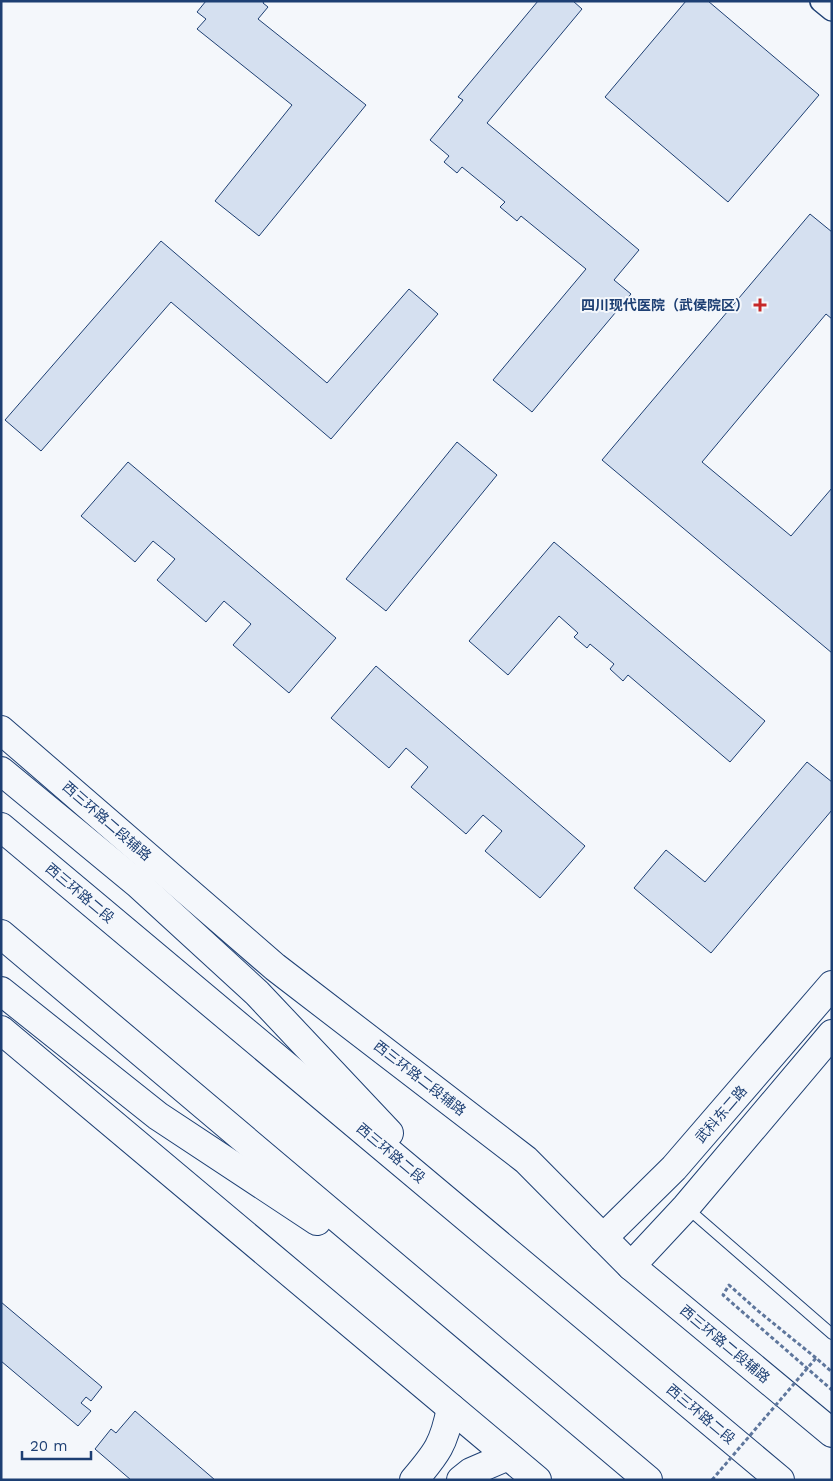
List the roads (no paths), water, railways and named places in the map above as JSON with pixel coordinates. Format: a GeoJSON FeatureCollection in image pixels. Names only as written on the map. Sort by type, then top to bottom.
{"type":"FeatureCollection","features":[{"type":"Feature","properties":{"kind":"main road","name":"西三环路二段辅路"},"geometry":{"type":"LineString","coordinates":[[1,730],[275,967],[526,1160],[631,1266],[832,1433]]}},
{"type":"Feature","properties":{"kind":"main road"},"geometry":{"type":"LineString","coordinates":[[1,771],[138,884],[257,993],[477,1226]]}},
{"type":"Feature","properties":{"kind":"main road","name":"西三环路二段"},"geometry":{"type":"LineString","coordinates":[[1,827],[780,1480]]}},
{"type":"Feature","properties":{"kind":"main road"},"geometry":{"type":"LineString","coordinates":[[1,934],[648,1480]]}},
{"type":"Feature","properties":{"kind":"main road","name":"武科东二路"},"geometry":{"type":"LineString","coordinates":[[603,1238],[674,1168],[832,985]]}},
{"type":"Feature","properties":{"kind":"main road"},"geometry":{"type":"LineString","coordinates":[[1,991],[158,1116],[423,1290]]}},
{"type":"Feature","properties":{"kind":"main road"},"geometry":{"type":"LineString","coordinates":[[1,1030],[537,1480]]}},
{"type":"Feature","properties":{"kind":"main road"},"geometry":{"type":"LineString","coordinates":[[631,1266],[686,1207],[832,1034]]}},
{"type":"Feature","properties":{"kind":"main road"},"geometry":{"type":"LineString","coordinates":[[414,1480],[439,1450],[447,1431],[451,1408]]}},
{"type":"Feature","properties":{"kind":"main road"},"geometry":{"type":"LineString","coordinates":[[461,1480],[471,1472],[508,1456]]}},
{"type":"Feature","properties":{"kind":"street"},"geometry":{"type":"LineString","coordinates":[[821,1],[832,10]]}},
{"type":"Feature","properties":{"kind":"lane"},"geometry":{"type":"LineString","coordinates":[[686,1207],[832,1334]]}},
{"type":"Feature","properties":{"kind":"place","name":"四川现代医院（武侯院区）"},"geometry":{"type":"Point","coordinates":[760,305]}}]}
